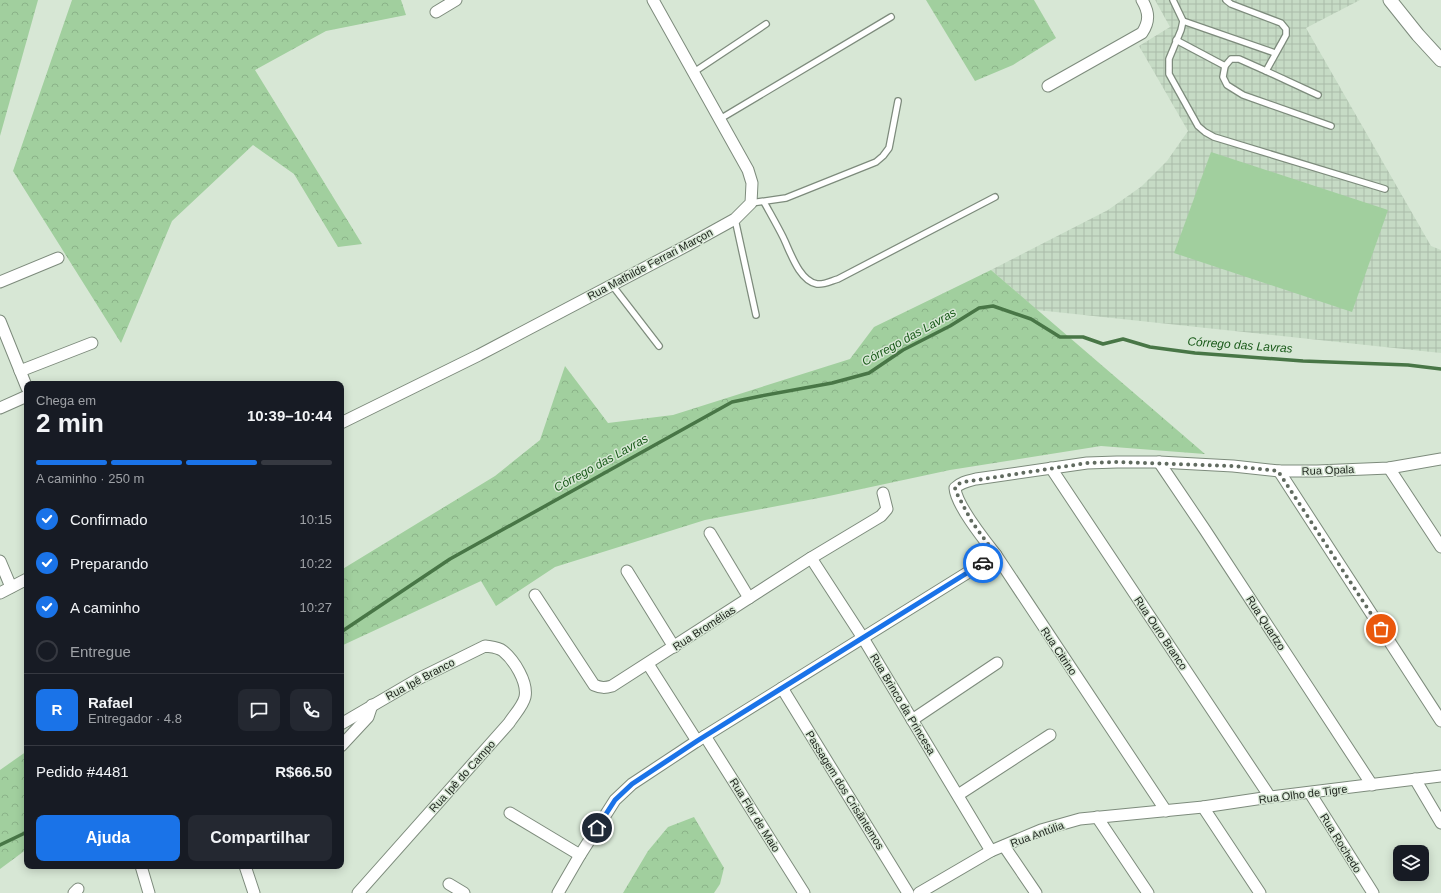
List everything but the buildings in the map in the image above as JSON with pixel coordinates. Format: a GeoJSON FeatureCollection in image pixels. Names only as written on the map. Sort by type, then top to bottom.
{"type":"FeatureCollection","features":[{"type":"Feature","properties":{"kind":"street"},"geometry":{"type":"LineString","coordinates":[[436,12],[456,0]]}},
{"type":"Feature","properties":{"kind":"street"},"geometry":{"type":"LineString","coordinates":[[653,0],[748,170],[752,183],[752,203]]}},
{"type":"Feature","properties":{"kind":"street"},"geometry":{"type":"LineString","coordinates":[[1048,86],[1142,33],[1146,26],[1148,14],[1142,0]]}},
{"type":"Feature","properties":{"kind":"street"},"geometry":{"type":"LineString","coordinates":[[1390,0],[1418,35],[1441,60]]}},
{"type":"Feature","properties":{"kind":"street","name":"Rua Mathilde Ferrari Marçon"},"geometry":{"type":"LineString","coordinates":[[344,422],[479,355],[735,219],[752,203]]}},
{"type":"Feature","properties":{"kind":"street"},"geometry":{"type":"LineString","coordinates":[[0,282],[58,258]]}},
{"type":"Feature","properties":{"kind":"street"},"geometry":{"type":"LineString","coordinates":[[0,321],[24,381]]}},
{"type":"Feature","properties":{"kind":"street"},"geometry":{"type":"LineString","coordinates":[[20,371],[92,343]]}},
{"type":"Feature","properties":{"kind":"street"},"geometry":{"type":"LineString","coordinates":[[0,408],[24,397]]}},
{"type":"Feature","properties":{"kind":"street","name":"Rua Opala"},"geometry":{"type":"LineString","coordinates":[[955,488],[958,484],[964,482],[1087,463],[1159,462],[1233,466],[1278,471],[1317,471],[1389,468],[1441,459]]}},
{"type":"Feature","properties":{"kind":"street","name":"Rua Quartzo"},"geometry":{"type":"LineString","coordinates":[[1159,462],[1372,785]]}},
{"type":"Feature","properties":{"kind":"street","name":"Rua Ouro Branco"},"geometry":{"type":"LineString","coordinates":[[1051,468],[1270,797]]}},
{"type":"Feature","properties":{"kind":"street"},"geometry":{"type":"LineString","coordinates":[[1389,468],[1441,547]]}},
{"type":"Feature","properties":{"kind":"street"},"geometry":{"type":"LineString","coordinates":[[1278,471],[1441,721]]}},
{"type":"Feature","properties":{"kind":"street","name":"Rua Citrino"},"geometry":{"type":"LineString","coordinates":[[955,488],[960,503],[1166,811]]}},
{"type":"Feature","properties":{"kind":"street","name":"Rua Bromélias"},"geometry":{"type":"LineString","coordinates":[[534,595],[594,685],[600,688],[606,688],[612,686],[648,664],[811,558],[881,516],[887,509],[882,493]]}},
{"type":"Feature","properties":{"kind":"street"},"geometry":{"type":"LineString","coordinates":[[710,533],[749,598]]}},
{"type":"Feature","properties":{"kind":"street"},"geometry":{"type":"LineString","coordinates":[[558,893],[615,800],[632,784],[782,688],[996,555]]}},
{"type":"Feature","properties":{"kind":"street","name":"Rua Brinco da Princesa"},"geometry":{"type":"LineString","coordinates":[[811,558],[863,638],[992,851]]}},
{"type":"Feature","properties":{"kind":"street"},"geometry":{"type":"LineString","coordinates":[[0,561],[11,587]]}},
{"type":"Feature","properties":{"kind":"street"},"geometry":{"type":"LineString","coordinates":[[627,572],[674,647]]}},
{"type":"Feature","properties":{"kind":"street"},"geometry":{"type":"LineString","coordinates":[[0,593],[24,580]]}},
{"type":"Feature","properties":{"kind":"street","name":"Rua Ipê Branco"},"geometry":{"type":"LineString","coordinates":[[344,722],[418,678],[474,650],[485,646],[493,647],[502,651]]}},
{"type":"Feature","properties":{"kind":"street","name":"Rua Ipê do Campo"},"geometry":{"type":"LineString","coordinates":[[358,893],[509,723],[521,706],[526,694],[523,677],[519,670],[502,651]]}},
{"type":"Feature","properties":{"kind":"street"},"geometry":{"type":"LineString","coordinates":[[912,720],[997,663]]}},
{"type":"Feature","properties":{"kind":"street","name":"Rua Flor de Maio"},"geometry":{"type":"LineString","coordinates":[[648,664],[701,739],[804,893]]}},
{"type":"Feature","properties":{"kind":"street","name":"Passagem dos Crisântemos"},"geometry":{"type":"LineString","coordinates":[[782,688],[908,893]]}},
{"type":"Feature","properties":{"kind":"street"},"geometry":{"type":"LineString","coordinates":[[344,743],[368,717],[372,705]]}},
{"type":"Feature","properties":{"kind":"street"},"geometry":{"type":"LineString","coordinates":[[958,794],[1050,735]]}},
{"type":"Feature","properties":{"kind":"street","name":"Rua Olho de Tigre"},"geometry":{"type":"LineString","coordinates":[[1166,811],[1441,776]]}},
{"type":"Feature","properties":{"kind":"street"},"geometry":{"type":"LineString","coordinates":[[1415,779],[1441,822]]}},
{"type":"Feature","properties":{"kind":"street","name":"Rua Rochedo"},"geometry":{"type":"LineString","coordinates":[[1310,793],[1373,893]]}},
{"type":"Feature","properties":{"kind":"street"},"geometry":{"type":"LineString","coordinates":[[1203,807],[1260,893]]}},
{"type":"Feature","properties":{"kind":"street","name":"Rua Antúlia"},"geometry":{"type":"LineString","coordinates":[[919,893],[992,851],[1059,824],[1080,819],[1166,811]]}},
{"type":"Feature","properties":{"kind":"street"},"geometry":{"type":"LineString","coordinates":[[510,813],[580,855]]}},
{"type":"Feature","properties":{"kind":"street"},"geometry":{"type":"LineString","coordinates":[[1097,817],[1148,893]]}},
{"type":"Feature","properties":{"kind":"street"},"geometry":{"type":"LineString","coordinates":[[1004,846],[1036,893]]}},
{"type":"Feature","properties":{"kind":"street"},"geometry":{"type":"LineString","coordinates":[[142,869],[149,893]]}},
{"type":"Feature","properties":{"kind":"street"},"geometry":{"type":"LineString","coordinates":[[246,869],[254,893]]}},
{"type":"Feature","properties":{"kind":"street"},"geometry":{"type":"LineString","coordinates":[[449,884],[464,893]]}},
{"type":"Feature","properties":{"kind":"lane"},"geometry":{"type":"LineString","coordinates":[[1173,0],[1183,21],[1275,53]]}},
{"type":"Feature","properties":{"kind":"lane"},"geometry":{"type":"LineString","coordinates":[[1226,0],[1230,4],[1281,23],[1286,28],[1286,35],[1266,71]]}},
{"type":"Feature","properties":{"kind":"lane"},"geometry":{"type":"LineString","coordinates":[[720,118],[891,17]]}},
{"type":"Feature","properties":{"kind":"lane"},"geometry":{"type":"LineString","coordinates":[[1183,21],[1169,59],[1169,74],[1198,126],[1205,132],[1214,137],[1385,189]]}},
{"type":"Feature","properties":{"kind":"lane"},"geometry":{"type":"LineString","coordinates":[[694,72],[766,24]]}},
{"type":"Feature","properties":{"kind":"lane"},"geometry":{"type":"LineString","coordinates":[[1176,40],[1225,66]]}},
{"type":"Feature","properties":{"kind":"lane"},"geometry":{"type":"LineString","coordinates":[[1318,94],[1239,59],[1231,59],[1225,66],[1223,77],[1227,85],[1243,95],[1331,126]]}},
{"type":"Feature","properties":{"kind":"lane"},"geometry":{"type":"LineString","coordinates":[[752,203],[786,198],[876,162],[884,156],[889,148],[898,101]]}},
{"type":"Feature","properties":{"kind":"lane"},"geometry":{"type":"LineString","coordinates":[[764,202],[783,236],[800,272],[808,280],[816,284],[825,284],[838,279],[995,197]]}},
{"type":"Feature","properties":{"kind":"lane"},"geometry":{"type":"LineString","coordinates":[[735,219],[756,316]]}},
{"type":"Feature","properties":{"kind":"lane"},"geometry":{"type":"LineString","coordinates":[[611,285],[659,346]]}},
{"type":"Feature","properties":{"kind":"shaded area"},"geometry":{"type":"Polygon","coordinates":[[[1155,0],[1360,0],[1306,28],[1431,246],[1441,250],[1441,353],[1037,310],[991,270],[1108,210],[1142,186],[1167,161],[1188,131],[1139,46],[1170,27],[1155,0]]]}},
{"type":"Feature","properties":{"kind":"green space"},"geometry":{"type":"Polygon","coordinates":[[[0,0],[38,0],[0,136],[0,0]]]}},
{"type":"Feature","properties":{"kind":"green space"},"geometry":{"type":"Polygon","coordinates":[[[72,0],[401,0],[406,15],[326,31],[255,70],[362,244],[338,247],[294,174],[253,145],[172,221],[121,343],[13,171],[72,0]]]}},
{"type":"Feature","properties":{"kind":"green space"},"geometry":{"type":"Polygon","coordinates":[[[926,0],[1034,0],[1056,38],[1013,65],[975,81],[926,0]]]}},
{"type":"Feature","properties":{"kind":"green space"},"geometry":{"type":"Polygon","coordinates":[[[1211,152],[1388,210],[1352,312],[1174,253],[1211,152]]]}},
{"type":"Feature","properties":{"kind":"green space"},"geometry":{"type":"Polygon","coordinates":[[[991,270],[1205,454],[1101,446],[950,470],[829,496],[705,520],[555,567],[496,606],[481,581],[344,645],[344,568],[495,476],[540,440],[565,366],[608,423],[673,415],[850,359],[874,327],[991,270]]]}},
{"type":"Feature","properties":{"kind":"green space"},"geometry":{"type":"Polygon","coordinates":[[[24,753],[24,851],[0,869],[0,770],[24,753]]]}},
{"type":"Feature","properties":{"kind":"green space"},"geometry":{"type":"Polygon","coordinates":[[[694,817],[724,868],[720,884],[714,893],[623,893],[648,851],[668,827],[694,817]]]}},
{"type":"Feature","properties":{"kind":"waterway","name":"Córrego das Lavras"},"geometry":{"type":"LineString","coordinates":[[344,630],[450,559],[732,402],[832,383],[869,373],[903,350],[950,326],[979,308],[993,306],[1031,319],[1060,337],[1083,337],[1103,344],[1123,339],[1150,347],[1195,353],[1303,361],[1408,365],[1441,369]]}},
{"type":"Feature","properties":{"kind":"waterway","name":"Córrego das Lavras"},"geometry":{"type":"LineString","coordinates":[[0,845],[24,833]]}},
{"type":"Feature","properties":{"kind":"way so far"},"geometry":{"type":"LineString","coordinates":[[983,563],[996,555],[960,503],[955,488],[958,484],[964,482],[1087,463],[1159,462],[1233,466],[1278,471],[1381,629]]}},
{"type":"Feature","properties":{"kind":"route"},"geometry":{"type":"LineString","coordinates":[[597,828],[615,800],[632,784],[697,741],[983,563]]}}]}
